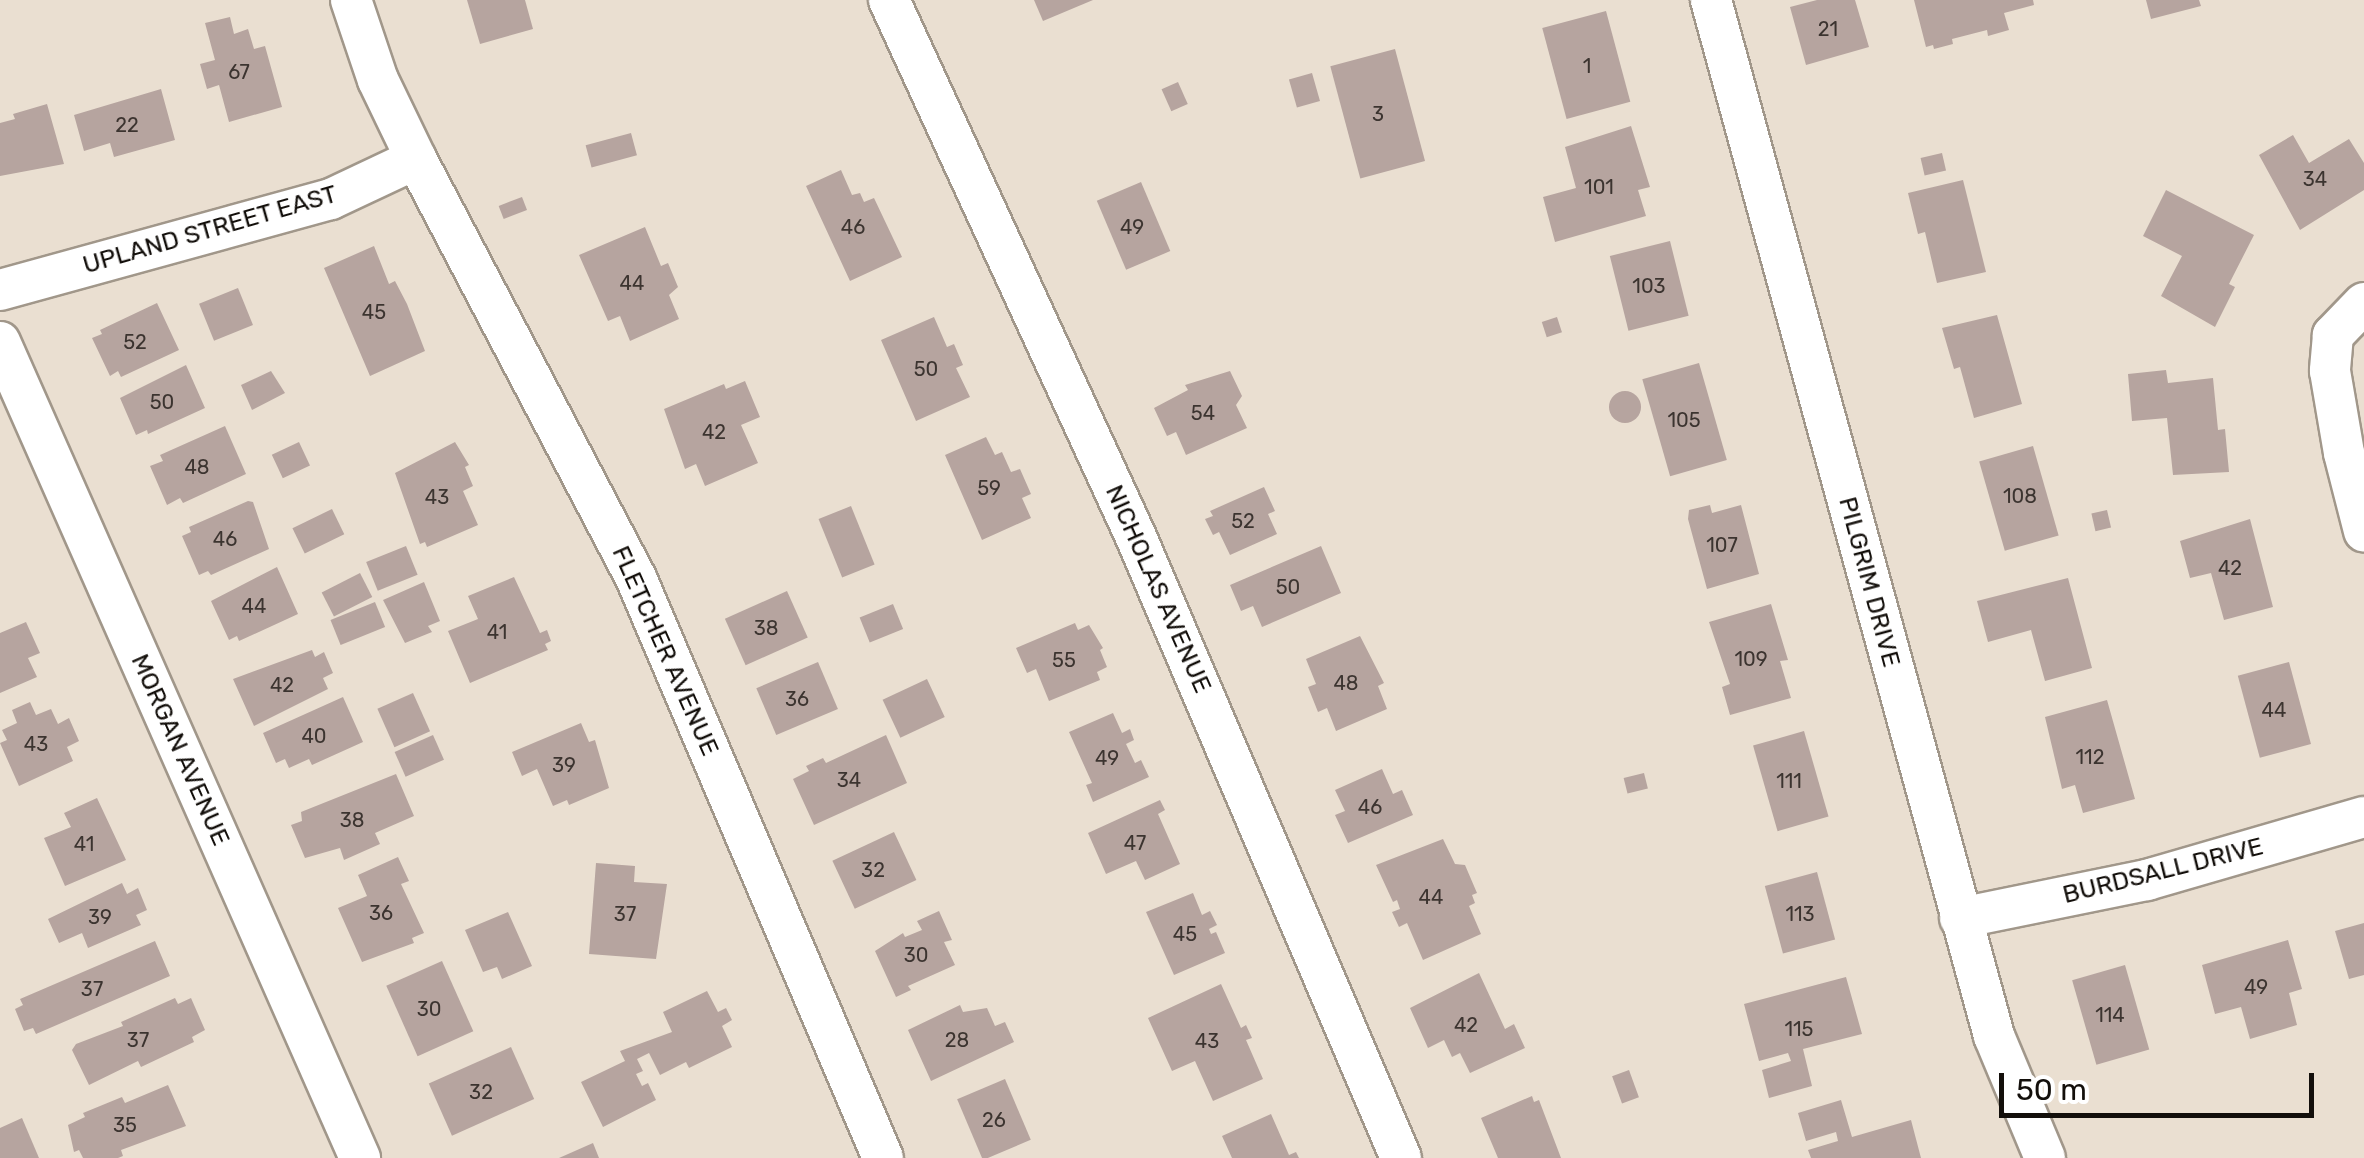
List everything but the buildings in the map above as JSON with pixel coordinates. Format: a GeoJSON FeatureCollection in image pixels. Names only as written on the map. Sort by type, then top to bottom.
{"type":"FeatureCollection","features":[{"type":"Feature","properties":{"kind":"street","name":"FLETCHER AVENUE"},"geometry":{"type":"LineString","coordinates":[[351,0],[378,80],[416,159],[636,578],[884,1158]]}},
{"type":"Feature","properties":{"kind":"street","name":"PILGRIM DRIVE"},"geometry":{"type":"LineString","coordinates":[[1711,0],[1994,1036],[2045,1158]]}},
{"type":"Feature","properties":{"kind":"street","name":"NICHOLAS AVENUE"},"geometry":{"type":"LineString","coordinates":[[895,12],[1136,537],[1401,1158]]}},
{"type":"Feature","properties":{"kind":"street","name":"UPLAND STREET EAST"},"geometry":{"type":"LineString","coordinates":[[0,290],[332,199],[416,159]]}},
{"type":"Feature","properties":{"kind":"street"},"geometry":{"type":"LineString","coordinates":[[2364,303],[2333,335],[2330,371],[2344,453],[2364,532]]}},
{"type":"Feature","properties":{"kind":"street","name":"MORGAN AVENUE"},"geometry":{"type":"LineString","coordinates":[[0,342],[360,1158]]}},
{"type":"Feature","properties":{"kind":"street","name":"BURDSALL DRIVE"},"geometry":{"type":"LineString","coordinates":[[1960,918],[2147,880],[2364,817]]}}]}
